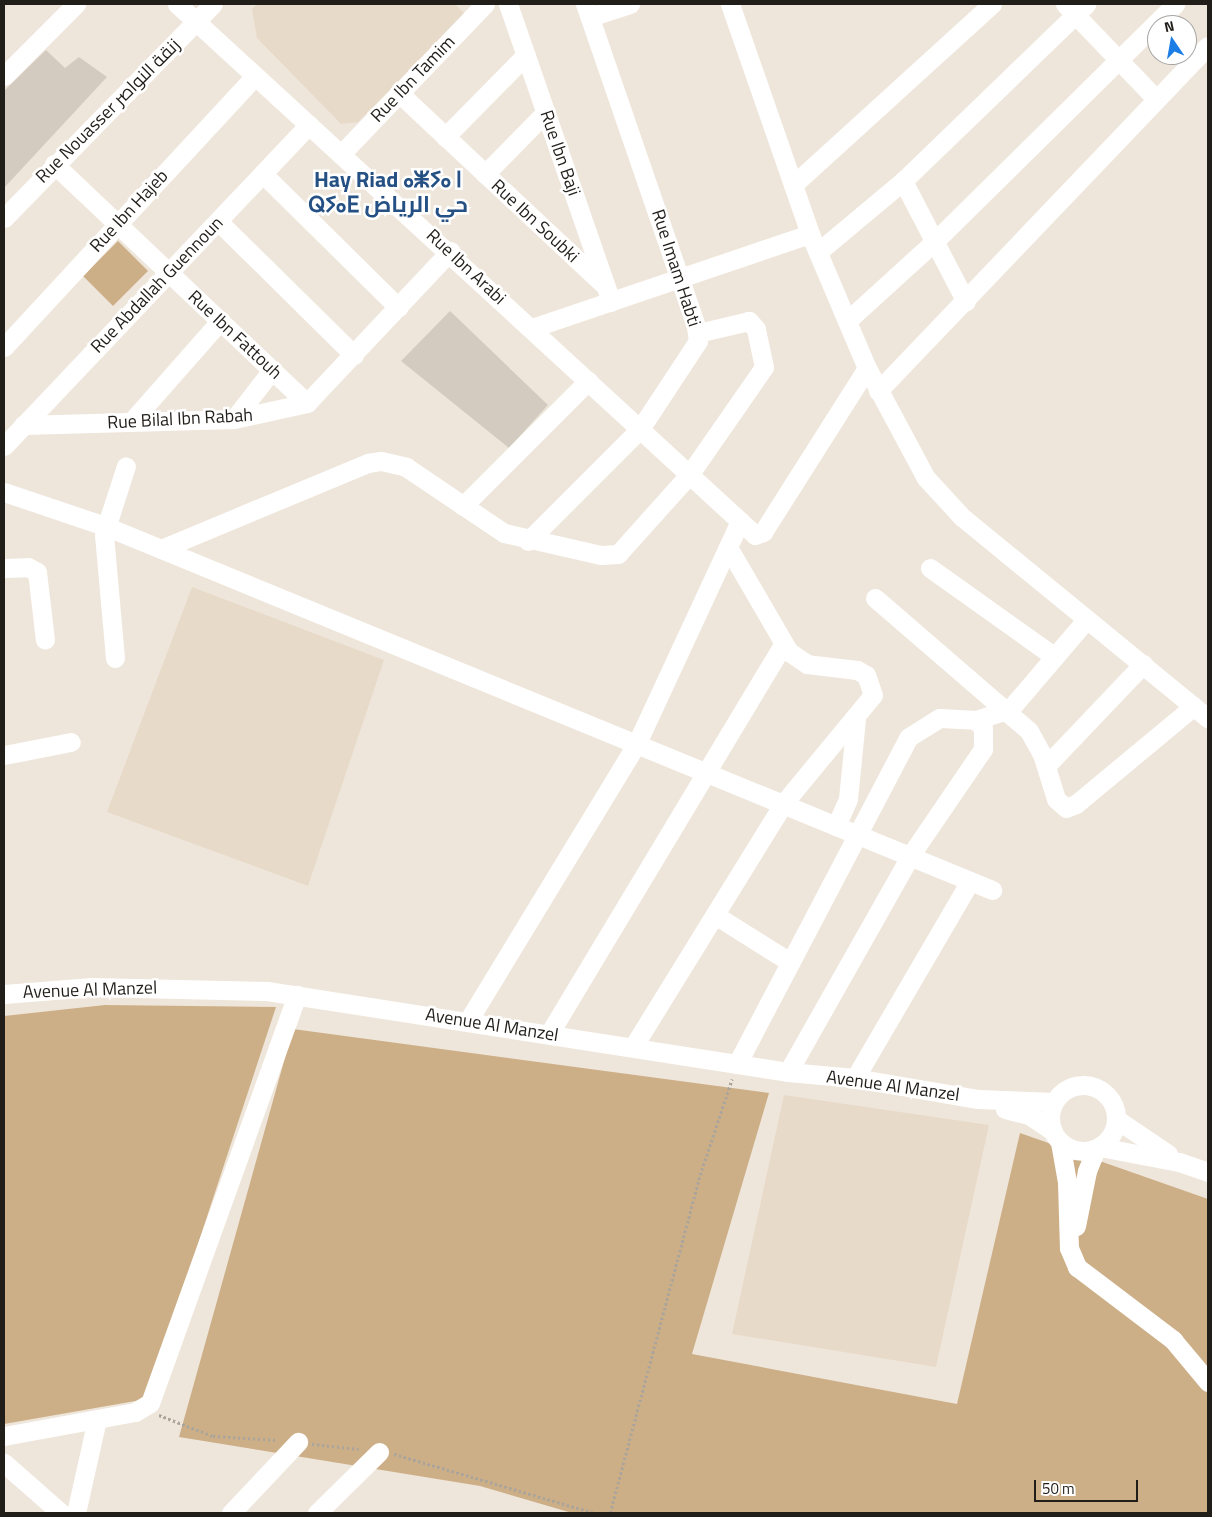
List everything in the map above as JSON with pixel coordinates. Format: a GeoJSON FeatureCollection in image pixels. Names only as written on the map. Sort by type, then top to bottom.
{"type":"FeatureCollection","features":[{"type":"Feature","properties":{"kind":"street"},"geometry":{"type":"LineString","coordinates":[[4,76],[76,4]]}},
{"type":"Feature","properties":{"kind":"street","name":"Rue Ibn Arabi"},"geometry":{"type":"LineString","coordinates":[[178,4],[255,76],[450,251],[588,382],[746,527]]}},
{"type":"Feature","properties":{"kind":"street","name":"Rue Nouasser زنقة النواصر"},"geometry":{"type":"LineString","coordinates":[[4,218],[54,164],[213,4]]}},
{"type":"Feature","properties":{"kind":"street","name":"Rue Ibn Baji"},"geometry":{"type":"LineString","coordinates":[[508,4],[608,294]]}},
{"type":"Feature","properties":{"kind":"street"},"geometry":{"type":"LineString","coordinates":[[587,11],[630,4]]}},
{"type":"Feature","properties":{"kind":"street"},"geometry":{"type":"LineString","coordinates":[[730,4],[810,234],[878,391],[936,493],[1208,718]]}},
{"type":"Feature","properties":{"kind":"street"},"geometry":{"type":"LineString","coordinates":[[793,185],[992,4]]}},
{"type":"Feature","properties":{"kind":"street"},"geometry":{"type":"LineString","coordinates":[[847,321],[936,240],[1174,4]]}},
{"type":"Feature","properties":{"kind":"street","name":"Rue Ibn Tamim"},"geometry":{"type":"LineString","coordinates":[[341,154],[479,5]]}},
{"type":"Feature","properties":{"kind":"street"},"geometry":{"type":"LineString","coordinates":[[818,252],[903,181],[1075,7],[1116,60],[1156,99]]}},
{"type":"Feature","properties":{"kind":"street","name":"Rue Imam Habti"},"geometry":{"type":"LineString","coordinates":[[528,541],[640,429],[695,349],[698,333],[587,11]]}},
{"type":"Feature","properties":{"kind":"street"},"geometry":{"type":"LineString","coordinates":[[878,391],[966,302],[1208,46]]}},
{"type":"Feature","properties":{"kind":"street"},"geometry":{"type":"LineString","coordinates":[[445,137],[526,55]]}},
{"type":"Feature","properties":{"kind":"street","name":"Rue Ibn Hajeb"},"geometry":{"type":"LineString","coordinates":[[4,347],[255,76]]}},
{"type":"Feature","properties":{"kind":"street","name":"Rue Ibn Soubki"},"geometry":{"type":"LineString","coordinates":[[398,93],[485,174],[608,294]]}},
{"type":"Feature","properties":{"kind":"street"},"geometry":{"type":"LineString","coordinates":[[485,174],[546,112]]}},
{"type":"Feature","properties":{"kind":"street","name":"Rue Abdallah Guennoun"},"geometry":{"type":"LineString","coordinates":[[4,446],[310,125]]}},
{"type":"Feature","properties":{"kind":"street","name":"Rue Ibn Fattouh"},"geometry":{"type":"LineString","coordinates":[[54,164],[307,403]]}},
{"type":"Feature","properties":{"kind":"street"},"geometry":{"type":"LineString","coordinates":[[263,174],[398,307]]}},
{"type":"Feature","properties":{"kind":"street"},"geometry":{"type":"LineString","coordinates":[[903,181],[936,240],[966,302]]}},
{"type":"Feature","properties":{"kind":"street"},"geometry":{"type":"LineString","coordinates":[[218,222],[354,355]]}},
{"type":"Feature","properties":{"kind":"street"},"geometry":{"type":"LineString","coordinates":[[532,328],[608,294],[680,279],[810,234]]}},
{"type":"Feature","properties":{"kind":"street"},"geometry":{"type":"LineString","coordinates":[[307,403],[450,251]]}},
{"type":"Feature","properties":{"kind":"street"},"geometry":{"type":"LineString","coordinates":[[131,422],[220,321]]}},
{"type":"Feature","properties":{"kind":"street"},"geometry":{"type":"LineString","coordinates":[[161,549],[368,463],[394,462],[406,467],[504,533],[528,541],[601,555],[618,554],[689,475],[761,374],[764,359],[756,329],[749,322],[698,333]]}},
{"type":"Feature","properties":{"kind":"street"},"geometry":{"type":"LineString","coordinates":[[468,1021],[636,743],[728,547],[746,527],[762,532],[867,368]]}},
{"type":"Feature","properties":{"kind":"street"},"geometry":{"type":"LineString","coordinates":[[234,419],[272,370]]}},
{"type":"Feature","properties":{"kind":"street"},"geometry":{"type":"LineString","coordinates":[[463,506],[588,382]]}},
{"type":"Feature","properties":{"kind":"street","name":"Rue Bilal Ibn Rabah"},"geometry":{"type":"LineString","coordinates":[[23,425],[234,419],[307,403]]}},
{"type":"Feature","properties":{"kind":"street"},"geometry":{"type":"LineString","coordinates":[[115,658],[105,526],[126,466]]}},
{"type":"Feature","properties":{"kind":"street"},"geometry":{"type":"LineString","coordinates":[[4,492],[105,526],[992,890]]}},
{"type":"Feature","properties":{"kind":"street"},"geometry":{"type":"LineString","coordinates":[[633,1047],[783,804],[856,720],[873,695],[866,675],[856,670],[807,664],[783,644],[728,547]]}},
{"type":"Feature","properties":{"kind":"street"},"geometry":{"type":"LineString","coordinates":[[4,568],[28,567],[36,572],[45,640]]}},
{"type":"Feature","properties":{"kind":"street"},"geometry":{"type":"LineString","coordinates":[[930,568],[1055,657]]}},
{"type":"Feature","properties":{"kind":"street"},"geometry":{"type":"LineString","coordinates":[[875,598],[1008,710],[1036,742],[1056,799],[1071,808],[1194,706]]}},
{"type":"Feature","properties":{"kind":"street"},"geometry":{"type":"LineString","coordinates":[[737,1064],[856,834],[909,737],[940,718],[976,720],[1008,710],[1087,619]]}},
{"type":"Feature","properties":{"kind":"street"},"geometry":{"type":"LineString","coordinates":[[549,1034],[783,644]]}},
{"type":"Feature","properties":{"kind":"street"},"geometry":{"type":"LineString","coordinates":[[1046,766],[1143,664]]}},
{"type":"Feature","properties":{"kind":"street"},"geometry":{"type":"LineString","coordinates":[[836,826],[850,791],[856,720]]}},
{"type":"Feature","properties":{"kind":"street"},"geometry":{"type":"LineString","coordinates":[[788,1072],[910,856],[982,749],[985,739],[976,720]]}},
{"type":"Feature","properties":{"kind":"street"},"geometry":{"type":"LineString","coordinates":[[4,756],[71,742]]}},
{"type":"Feature","properties":{"kind":"street"},"geometry":{"type":"LineString","coordinates":[[855,1078],[970,881]]}},
{"type":"Feature","properties":{"kind":"street"},"geometry":{"type":"LineString","coordinates":[[714,915],[790,962]]}},
{"type":"Feature","properties":{"kind":"street","name":"Avenue Al Manzel"},"geometry":{"type":"LineString","coordinates":[[4,994],[175,986],[297,995],[788,1072],[855,1078],[978,1099],[1054,1102]]}},
{"type":"Feature","properties":{"kind":"street"},"geometry":{"type":"LineString","coordinates":[[4,1436],[143,1409],[154,1393],[297,995]]}},
{"type":"Feature","properties":{"kind":"street"},"geometry":{"type":"LineString","coordinates":[[1071,1257],[1084,1183],[1098,1148],[1112,1134],[1116,1119],[1110,1098],[1092,1086],[1070,1088],[1054,1102],[1050,1112],[1067,1176],[1071,1257],[1077,1266],[1173,1340],[1208,1382]]}},
{"type":"Feature","properties":{"kind":"street","name":"Avenue Al Manzel"},"geometry":{"type":"LineString","coordinates":[[978,1099],[1029,1115],[1056,1137]]}},
{"type":"Feature","properties":{"kind":"street"},"geometry":{"type":"LineString","coordinates":[[1116,1119],[1179,1162]]}},
{"type":"Feature","properties":{"kind":"street"},"geometry":{"type":"LineString","coordinates":[[1056,1137],[1077,1151],[1098,1148],[1179,1162],[1208,1172]]}},
{"type":"Feature","properties":{"kind":"street"},"geometry":{"type":"LineString","coordinates":[[76,1513],[97,1419]]}},
{"type":"Feature","properties":{"kind":"street"},"geometry":{"type":"LineString","coordinates":[[231,1513],[298,1442]]}},
{"type":"Feature","properties":{"kind":"street"},"geometry":{"type":"LineString","coordinates":[[317,1513],[379,1452]]}},
{"type":"Feature","properties":{"kind":"street"},"geometry":{"type":"LineString","coordinates":[[4,1464],[60,1513]]}},
{"type":"Feature","properties":{"kind":"path"},"geometry":{"type":"LineString","coordinates":[[610,1513],[700,1175],[737,1064]]}},
{"type":"Feature","properties":{"kind":"shaded area"},"geometry":{"type":"Polygon","coordinates":[[[257,4],[455,4],[465,14],[358,122],[341,124],[257,38],[252,9],[257,4]]]}},
{"type":"Feature","properties":{"kind":"shaded area"},"geometry":{"type":"Polygon","coordinates":[[[118,241],[148,271],[113,306],[83,276],[118,241]]]}},
{"type":"Feature","properties":{"kind":"shaded area"},"geometry":{"type":"Polygon","coordinates":[[[192,587],[384,660],[308,886],[107,812],[192,587]]]}},
{"type":"Feature","properties":{"kind":"shaded area"},"geometry":{"type":"Polygon","coordinates":[[[105,1005],[276,1007],[147,1399],[4,1424],[4,1016],[105,1005]]]}},
{"type":"Feature","properties":{"kind":"shaded area"},"geometry":{"type":"Polygon","coordinates":[[[293,1029],[769,1093],[692,1354],[957,1404],[1020,1133],[1208,1199],[1208,1513],[572,1513],[480,1486],[179,1437],[293,1029]]]}},
{"type":"Feature","properties":{"kind":"shaded area"},"geometry":{"type":"Polygon","coordinates":[[[784,1095],[989,1125],[936,1367],[732,1334],[784,1095]]]}},
{"type":"Feature","properties":{"kind":"building"},"geometry":{"type":"Polygon","coordinates":[[[46,50],[65,68],[79,57],[107,77],[4,188],[4,91],[46,50]]]}},
{"type":"Feature","properties":{"kind":"building"},"geometry":{"type":"Polygon","coordinates":[[[450,311],[548,405],[509,448],[401,361],[450,311]]]}},
{"type":"Feature","properties":{"kind":"district","name":"Hay Riad ⴰⵥⵢⴰ ⵏ ⵕⵢⴰⴹ حي الرياض"},"geometry":{"type":"Point","coordinates":[388,192]}}]}
